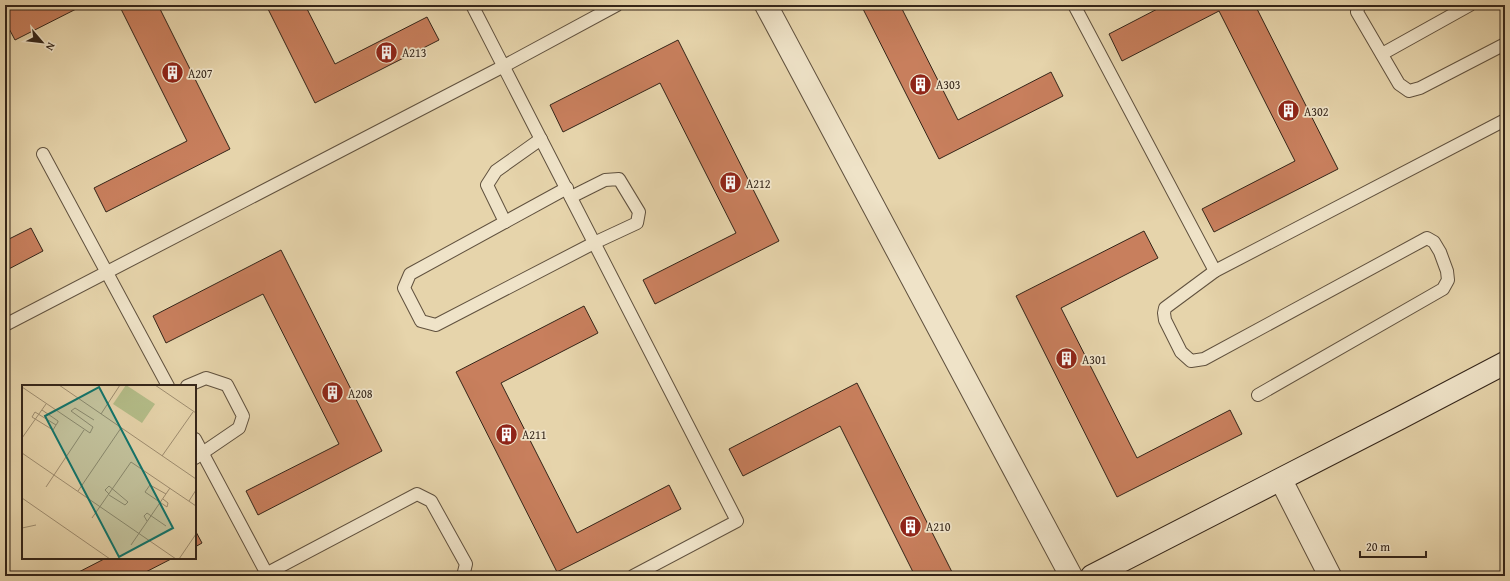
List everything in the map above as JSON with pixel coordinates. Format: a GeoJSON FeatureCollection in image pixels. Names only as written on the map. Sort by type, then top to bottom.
{"type":"FeatureCollection","features":[{"type":"Feature","properties":{"kind":"street"},"geometry":{"type":"LineString","coordinates":[[766,5],[1071,576]]}},
{"type":"Feature","properties":{"kind":"street"},"geometry":{"type":"LineString","coordinates":[[1092,576],[1505,363]]}},
{"type":"Feature","properties":{"kind":"street"},"geometry":{"type":"LineString","coordinates":[[1280,480],[1330,576]]}},
{"type":"Feature","properties":{"kind":"lane"},"geometry":{"type":"LineString","coordinates":[[472,5],[737,521],[633,576]]}},
{"type":"Feature","properties":{"kind":"lane"},"geometry":{"type":"LineString","coordinates":[[5,325],[504,66],[617,5]]}},
{"type":"Feature","properties":{"kind":"lane"},"geometry":{"type":"LineString","coordinates":[[1074,5],[1215,271]]}},
{"type":"Feature","properties":{"kind":"lane"},"geometry":{"type":"LineString","coordinates":[[1359,5],[1357,12],[1399,84],[1409,91],[1420,88],[1505,44]]}},
{"type":"Feature","properties":{"kind":"lane"},"geometry":{"type":"LineString","coordinates":[[1382,54],[1470,5]]}},
{"type":"Feature","properties":{"kind":"lane"},"geometry":{"type":"LineString","coordinates":[[1258,395],[1443,289],[1448,280],[1447,271],[1440,252],[1434,242],[1427,238],[1204,359],[1191,361],[1181,352],[1165,320],[1164,313],[1166,308],[1215,271],[1505,120]]}},
{"type":"Feature","properties":{"kind":"lane"},"geometry":{"type":"LineString","coordinates":[[505,222],[487,185],[496,171],[542,139]]}},
{"type":"Feature","properties":{"kind":"lane"},"geometry":{"type":"LineString","coordinates":[[44,154],[167,385]]}},
{"type":"Feature","properties":{"kind":"lane"},"geometry":{"type":"LineString","coordinates":[[620,179],[639,212],[638,223],[594,243],[436,325],[421,322],[404,288],[410,274],[505,222],[569,193],[605,180],[620,179]]}},
{"type":"Feature","properties":{"kind":"lane"},"geometry":{"type":"LineString","coordinates":[[189,385],[206,378],[227,385],[243,416],[239,428],[199,456]]}},
{"type":"Feature","properties":{"kind":"lane"},"geometry":{"type":"LineString","coordinates":[[196,443],[199,456],[265,575],[417,494],[431,501],[466,564],[463,576]]}},
{"type":"Feature","properties":{"kind":"building"},"geometry":{"type":"Polygon","coordinates":[[[17,5],[84,5],[15,40],[5,21],[5,11],[17,5]]]}},
{"type":"Feature","properties":{"kind":"building","name":"A207"},"geometry":{"type":"Polygon","coordinates":[[[119,5],[158,5],[230,149],[106,212],[94,188],[187,141],[119,5]]]}},
{"type":"Feature","properties":{"kind":"building","name":"A213"},"geometry":{"type":"Polygon","coordinates":[[[266,5],[305,5],[335,64],[427,17],[439,40],[315,103],[266,5]]]}},
{"type":"Feature","properties":{"kind":"building","name":"A303"},"geometry":{"type":"Polygon","coordinates":[[[861,5],[900,5],[958,120],[1051,72],[1063,96],[939,159],[861,5]]]}},
{"type":"Feature","properties":{"kind":"building","name":"A302"},"geometry":{"type":"Polygon","coordinates":[[[1165,5],[1255,5],[1338,169],[1214,232],[1202,209],[1295,161],[1219,11],[1122,61],[1109,34],[1165,5]]]}},
{"type":"Feature","properties":{"kind":"building","name":"A212"},"geometry":{"type":"Polygon","coordinates":[[[678,40],[779,241],[655,304],[643,280],[736,233],[660,83],[563,132],[550,105],[678,40]]]}},
{"type":"Feature","properties":{"kind":"building"},"geometry":{"type":"Polygon","coordinates":[[[31,228],[43,251],[5,271],[5,241],[31,228]]]}},
{"type":"Feature","properties":{"kind":"building","name":"A301"},"geometry":{"type":"Polygon","coordinates":[[[1144,231],[1158,258],[1061,308],[1137,458],[1230,410],[1242,434],[1117,497],[1016,296],[1144,231]]]}},
{"type":"Feature","properties":{"kind":"building","name":"A208"},"geometry":{"type":"Polygon","coordinates":[[[281,250],[382,451],[258,515],[246,491],[339,444],[263,294],[166,343],[153,316],[281,250]]]}},
{"type":"Feature","properties":{"kind":"building","name":"A211"},"geometry":{"type":"Polygon","coordinates":[[[584,306],[598,333],[501,383],[577,533],[669,485],[681,509],[557,572],[456,372],[584,306]]]}},
{"type":"Feature","properties":{"kind":"building","name":"A210"},"geometry":{"type":"Polygon","coordinates":[[[857,383],[954,576],[915,576],[840,426],[743,476],[729,449],[857,383]]]}},
{"type":"Feature","properties":{"kind":"building"},"geometry":{"type":"Polygon","coordinates":[[[196,532],[202,543],[196,546],[196,532]]]}},
{"type":"Feature","properties":{"kind":"building"},"geometry":{"type":"Polygon","coordinates":[[[104,559],[171,559],[138,576],[71,576],[104,559]]]}},
{"type":"Feature","properties":{"kind":"place","name":"A213"},"geometry":{"type":"Point","coordinates":[387,52]}},
{"type":"Feature","properties":{"kind":"place","name":"A207"},"geometry":{"type":"Point","coordinates":[173,73]}},
{"type":"Feature","properties":{"kind":"place","name":"A303"},"geometry":{"type":"Point","coordinates":[921,84]}},
{"type":"Feature","properties":{"kind":"place","name":"A302"},"geometry":{"type":"Point","coordinates":[1289,111]}},
{"type":"Feature","properties":{"kind":"place","name":"A212"},"geometry":{"type":"Point","coordinates":[730,183]}},
{"type":"Feature","properties":{"kind":"place","name":"A301"},"geometry":{"type":"Point","coordinates":[1067,359]}},
{"type":"Feature","properties":{"kind":"place","name":"A208"},"geometry":{"type":"Point","coordinates":[333,393]}},
{"type":"Feature","properties":{"kind":"place","name":"A211"},"geometry":{"type":"Point","coordinates":[507,434]}},
{"type":"Feature","properties":{"kind":"place","name":"A210"},"geometry":{"type":"Point","coordinates":[910,526]}}]}
